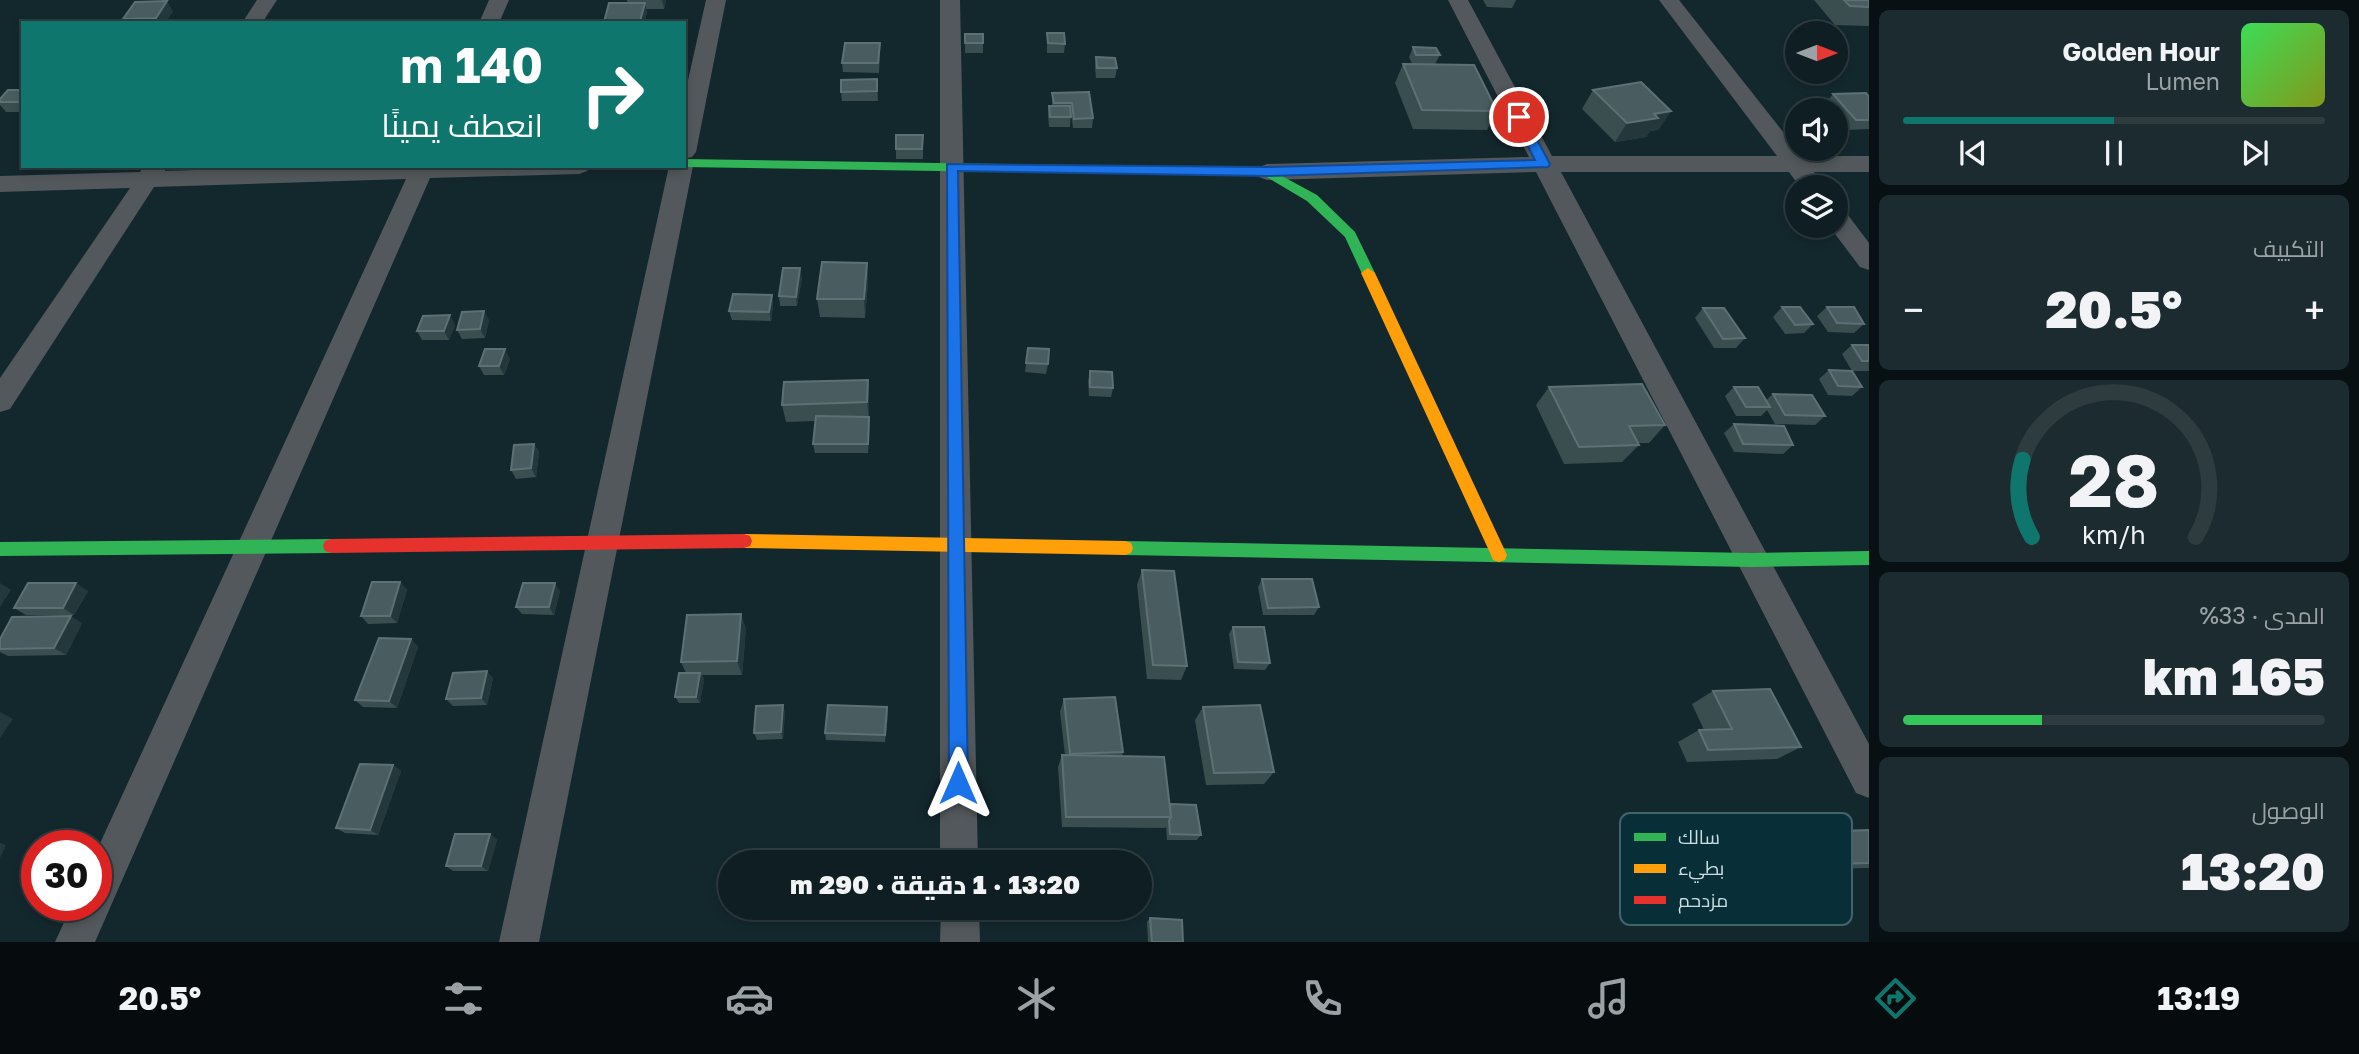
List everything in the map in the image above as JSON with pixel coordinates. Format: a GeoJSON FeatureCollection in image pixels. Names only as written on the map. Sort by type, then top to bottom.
{"type":"FeatureCollection","features":[{"type":"Feature","properties":{"kind":"street"},"geometry":{"type":"LineString","coordinates":[[253,21],[267,0]]}},
{"type":"Feature","properties":{"kind":"street"},"geometry":{"type":"LineString","coordinates":[[490,21],[499,0]]}},
{"type":"Feature","properties":{"kind":"street"},"geometry":{"type":"LineString","coordinates":[[686,142],[716,0]]}},
{"type":"Feature","properties":{"kind":"street"},"geometry":{"type":"LineString","coordinates":[[950,0],[959,850]]}},
{"type":"Feature","properties":{"kind":"street"},"geometry":{"type":"LineString","coordinates":[[1458,0],[1869,780]]}},
{"type":"Feature","properties":{"kind":"street"},"geometry":{"type":"LineString","coordinates":[[1669,0],[1804,175]]}},
{"type":"Feature","properties":{"kind":"street"},"geometry":{"type":"LineString","coordinates":[[686,165],[1267,172],[1544,164],[1869,164]]}},
{"type":"Feature","properties":{"kind":"street"},"geometry":{"type":"LineString","coordinates":[[0,184],[152,173],[475,168]]}},
{"type":"Feature","properties":{"kind":"street"},"geometry":{"type":"LineString","coordinates":[[519,942],[682,168]]}},
{"type":"Feature","properties":{"kind":"street"},"geometry":{"type":"LineString","coordinates":[[112,860],[423,169]]}},
{"type":"Feature","properties":{"kind":"street"},"geometry":{"type":"LineString","coordinates":[[1267,172],[1312,198],[1350,235],[1499,555]]}},
{"type":"Feature","properties":{"kind":"street"},"geometry":{"type":"LineString","coordinates":[[0,401],[152,173]]}},
{"type":"Feature","properties":{"kind":"street"},"geometry":{"type":"LineString","coordinates":[[1848,233],[1869,261]]}},
{"type":"Feature","properties":{"kind":"street"},"geometry":{"type":"LineString","coordinates":[[0,549],[756,541],[1751,560],[1869,558]]}},
{"type":"Feature","properties":{"kind":"street"},"geometry":{"type":"LineString","coordinates":[[960,920],[960,942]]}},
{"type":"Feature","properties":{"kind":"street"},"geometry":{"type":"LineString","coordinates":[[75,942],[85,921]]}},
{"type":"Feature","properties":{"kind":"building"},"geometry":{"type":"Polygon","coordinates":[[[1844,0],[1869,0],[1869,7],[1850,6],[1844,0]]]}},
{"type":"Feature","properties":{"kind":"building"},"geometry":{"type":"Polygon","coordinates":[[[167,1],[156,18],[123,19],[135,2],[167,1]]]}},
{"type":"Feature","properties":{"kind":"building"},"geometry":{"type":"Polygon","coordinates":[[[609,3],[645,3],[640,21],[604,21],[609,3]]]}},
{"type":"Feature","properties":{"kind":"building"},"geometry":{"type":"Polygon","coordinates":[[[1047,33],[1064,33],[1065,44],[1048,43],[1047,33]]]}},
{"type":"Feature","properties":{"kind":"building"},"geometry":{"type":"Polygon","coordinates":[[[965,34],[983,34],[983,43],[965,43],[965,34]]]}},
{"type":"Feature","properties":{"kind":"building"},"geometry":{"type":"Polygon","coordinates":[[[845,43],[880,43],[878,63],[842,63],[845,43]]]}},
{"type":"Feature","properties":{"kind":"building"},"geometry":{"type":"Polygon","coordinates":[[[1413,47],[1436,48],[1440,55],[1416,55],[1413,47]]]}},
{"type":"Feature","properties":{"kind":"building"},"geometry":{"type":"Polygon","coordinates":[[[1096,57],[1115,58],[1117,68],[1097,68],[1096,57]]]}},
{"type":"Feature","properties":{"kind":"building"},"geometry":{"type":"Polygon","coordinates":[[[1403,64],[1474,65],[1497,111],[1422,110],[1403,64]]]}},
{"type":"Feature","properties":{"kind":"building"},"geometry":{"type":"Polygon","coordinates":[[[877,79],[877,91],[841,92],[841,80],[877,79]]]}},
{"type":"Feature","properties":{"kind":"building"},"geometry":{"type":"Polygon","coordinates":[[[1641,82],[1671,111],[1654,114],[1658,118],[1627,123],[1593,90],[1641,82]]]}},
{"type":"Feature","properties":{"kind":"building"},"geometry":{"type":"Polygon","coordinates":[[[8,90],[21,90],[21,102],[0,102],[8,90]]]}},
{"type":"Feature","properties":{"kind":"building"},"geometry":{"type":"Polygon","coordinates":[[[1089,92],[1093,118],[1074,119],[1072,103],[1054,103],[1052,93],[1089,92]]]}},
{"type":"Feature","properties":{"kind":"building"},"geometry":{"type":"Polygon","coordinates":[[[1866,93],[1869,97],[1869,120],[1856,120],[1848,111],[1848,98],[1837,98],[1833,94],[1866,93]]]}},
{"type":"Feature","properties":{"kind":"building"},"geometry":{"type":"Polygon","coordinates":[[[1049,106],[1070,106],[1071,117],[1050,117],[1049,106]]]}},
{"type":"Feature","properties":{"kind":"building"},"geometry":{"type":"Polygon","coordinates":[[[896,135],[923,135],[922,149],[896,149],[896,135]]]}},
{"type":"Feature","properties":{"kind":"building"},"geometry":{"type":"Polygon","coordinates":[[[822,262],[867,263],[864,299],[817,299],[822,262]]]}},
{"type":"Feature","properties":{"kind":"building"},"geometry":{"type":"Polygon","coordinates":[[[783,268],[800,268],[796,297],[779,296],[783,268]]]}},
{"type":"Feature","properties":{"kind":"building"},"geometry":{"type":"Polygon","coordinates":[[[733,294],[772,295],[769,312],[729,311],[733,294]]]}},
{"type":"Feature","properties":{"kind":"building"},"geometry":{"type":"Polygon","coordinates":[[[1782,307],[1800,307],[1813,324],[1795,325],[1782,307]]]}},
{"type":"Feature","properties":{"kind":"building"},"geometry":{"type":"Polygon","coordinates":[[[1827,307],[1854,307],[1864,324],[1837,323],[1827,307]]]}},
{"type":"Feature","properties":{"kind":"building"},"geometry":{"type":"Polygon","coordinates":[[[1703,308],[1724,308],[1745,338],[1723,339],[1703,308]]]}},
{"type":"Feature","properties":{"kind":"building"},"geometry":{"type":"Polygon","coordinates":[[[484,311],[480,329],[457,330],[462,312],[484,311]]]}},
{"type":"Feature","properties":{"kind":"building"},"geometry":{"type":"Polygon","coordinates":[[[450,315],[444,331],[417,331],[423,316],[450,315]]]}},
{"type":"Feature","properties":{"kind":"building"},"geometry":{"type":"Polygon","coordinates":[[[1852,345],[1869,345],[1869,361],[1862,361],[1852,345]]]}},
{"type":"Feature","properties":{"kind":"building"},"geometry":{"type":"Polygon","coordinates":[[[1028,348],[1049,349],[1048,364],[1026,363],[1028,348]]]}},
{"type":"Feature","properties":{"kind":"building"},"geometry":{"type":"Polygon","coordinates":[[[485,349],[505,349],[499,366],[479,366],[485,349]]]}},
{"type":"Feature","properties":{"kind":"building"},"geometry":{"type":"Polygon","coordinates":[[[1829,370],[1852,371],[1862,387],[1838,386],[1829,370]]]}},
{"type":"Feature","properties":{"kind":"building"},"geometry":{"type":"Polygon","coordinates":[[[1090,371],[1112,372],[1113,388],[1090,387],[1090,371]]]}},
{"type":"Feature","properties":{"kind":"building"},"geometry":{"type":"Polygon","coordinates":[[[868,380],[867,402],[782,405],[784,382],[868,380]]]}},
{"type":"Feature","properties":{"kind":"building"},"geometry":{"type":"Polygon","coordinates":[[[1642,384],[1665,425],[1629,426],[1639,445],[1579,447],[1549,387],[1642,384]]]}},
{"type":"Feature","properties":{"kind":"building"},"geometry":{"type":"Polygon","coordinates":[[[1734,387],[1758,387],[1770,407],[1746,407],[1734,387]]]}},
{"type":"Feature","properties":{"kind":"building"},"geometry":{"type":"Polygon","coordinates":[[[1773,394],[1812,395],[1825,416],[1785,415],[1773,394]]]}},
{"type":"Feature","properties":{"kind":"building"},"geometry":{"type":"Polygon","coordinates":[[[816,416],[869,417],[868,444],[813,444],[816,416]]]}},
{"type":"Feature","properties":{"kind":"building"},"geometry":{"type":"Polygon","coordinates":[[[1734,424],[1784,426],[1793,445],[1743,444],[1734,424]]]}},
{"type":"Feature","properties":{"kind":"building"},"geometry":{"type":"Polygon","coordinates":[[[534,444],[531,468],[511,470],[514,445],[534,444]]]}},
{"type":"Feature","properties":{"kind":"building"},"geometry":{"type":"Polygon","coordinates":[[[1142,570],[1174,571],[1187,666],[1153,665],[1142,570]]]}},
{"type":"Feature","properties":{"kind":"building"},"geometry":{"type":"Polygon","coordinates":[[[1262,579],[1312,579],[1319,607],[1268,608],[1262,579]]]}},
{"type":"Feature","properties":{"kind":"building"},"geometry":{"type":"Polygon","coordinates":[[[372,582],[400,582],[390,616],[361,616],[372,582]]]}},
{"type":"Feature","properties":{"kind":"building"},"geometry":{"type":"Polygon","coordinates":[[[28,583],[76,583],[63,608],[14,608],[28,583]]]}},
{"type":"Feature","properties":{"kind":"building"},"geometry":{"type":"Polygon","coordinates":[[[523,583],[555,583],[549,607],[516,607],[523,583]]]}},
{"type":"Feature","properties":{"kind":"building"},"geometry":{"type":"Polygon","coordinates":[[[741,614],[737,661],[681,662],[687,615],[741,614]]]}},
{"type":"Feature","properties":{"kind":"building"},"geometry":{"type":"Polygon","coordinates":[[[71,616],[54,648],[0,649],[0,639],[12,617],[71,616]]]}},
{"type":"Feature","properties":{"kind":"building"},"geometry":{"type":"Polygon","coordinates":[[[1233,627],[1264,627],[1270,663],[1238,662],[1233,627]]]}},
{"type":"Feature","properties":{"kind":"building"},"geometry":{"type":"Polygon","coordinates":[[[379,638],[411,639],[389,701],[355,700],[379,638]]]}},
{"type":"Feature","properties":{"kind":"building"},"geometry":{"type":"Polygon","coordinates":[[[487,671],[481,698],[446,699],[453,673],[487,671]]]}},
{"type":"Feature","properties":{"kind":"building"},"geometry":{"type":"Polygon","coordinates":[[[679,673],[700,673],[696,697],[675,697],[679,673]]]}},
{"type":"Feature","properties":{"kind":"building"},"geometry":{"type":"Polygon","coordinates":[[[1770,689],[1801,747],[1708,750],[1699,730],[1732,729],[1713,691],[1770,689]]]}},
{"type":"Feature","properties":{"kind":"building"},"geometry":{"type":"Polygon","coordinates":[[[1115,697],[1123,752],[1070,754],[1064,699],[1115,697]]]}},
{"type":"Feature","properties":{"kind":"building"},"geometry":{"type":"Polygon","coordinates":[[[783,705],[781,732],[754,733],[756,706],[783,705]]]}},
{"type":"Feature","properties":{"kind":"building"},"geometry":{"type":"Polygon","coordinates":[[[828,705],[887,707],[885,735],[825,733],[828,705]]]}},
{"type":"Feature","properties":{"kind":"building"},"geometry":{"type":"Polygon","coordinates":[[[1260,705],[1274,772],[1214,773],[1203,707],[1260,705]]]}},
{"type":"Feature","properties":{"kind":"building"},"geometry":{"type":"Polygon","coordinates":[[[1062,755],[1164,757],[1171,817],[1066,817],[1062,755]]]}},
{"type":"Feature","properties":{"kind":"building"},"geometry":{"type":"Polygon","coordinates":[[[360,764],[393,765],[370,830],[336,828],[360,764]]]}},
{"type":"Feature","properties":{"kind":"building"},"geometry":{"type":"Polygon","coordinates":[[[1170,804],[1196,805],[1201,835],[1170,834],[1170,804]]]}},
{"type":"Feature","properties":{"kind":"building"},"geometry":{"type":"Polygon","coordinates":[[[1869,830],[1869,863],[1852,863],[1852,831],[1869,830]]]}},
{"type":"Feature","properties":{"kind":"building"},"geometry":{"type":"Polygon","coordinates":[[[455,834],[490,834],[481,866],[446,866],[455,834]]]}},
{"type":"Feature","properties":{"kind":"building"},"geometry":{"type":"Polygon","coordinates":[[[1152,918],[1182,920],[1183,942],[1152,942],[1152,918]]]}},
{"type":"Feature","properties":{"kind":"traffic: fast"},"geometry":{"type":"LineString","coordinates":[[686,163],[1267,172],[1312,198],[1350,235],[1368,273]]}},
{"type":"Feature","properties":{"kind":"traffic: fast"},"geometry":{"type":"LineString","coordinates":[[0,549],[331,546]]}},
{"type":"Feature","properties":{"kind":"traffic: fast"},"geometry":{"type":"LineString","coordinates":[[1125,548],[1751,560],[1869,558]]}},
{"type":"Feature","properties":{"kind":"traffic: slow"},"geometry":{"type":"LineString","coordinates":[[1368,273],[1499,555]]}},
{"type":"Feature","properties":{"kind":"traffic: slow"},"geometry":{"type":"LineString","coordinates":[[744,541],[1125,548]]}},
{"type":"Feature","properties":{"kind":"traffic: jam"},"geometry":{"type":"LineString","coordinates":[[331,546],[744,541]]}},
{"type":"Feature","properties":{"kind":"route"},"geometry":{"type":"LineString","coordinates":[[958,783],[952,167],[1267,172],[1544,164],[1519,117]]}}]}
